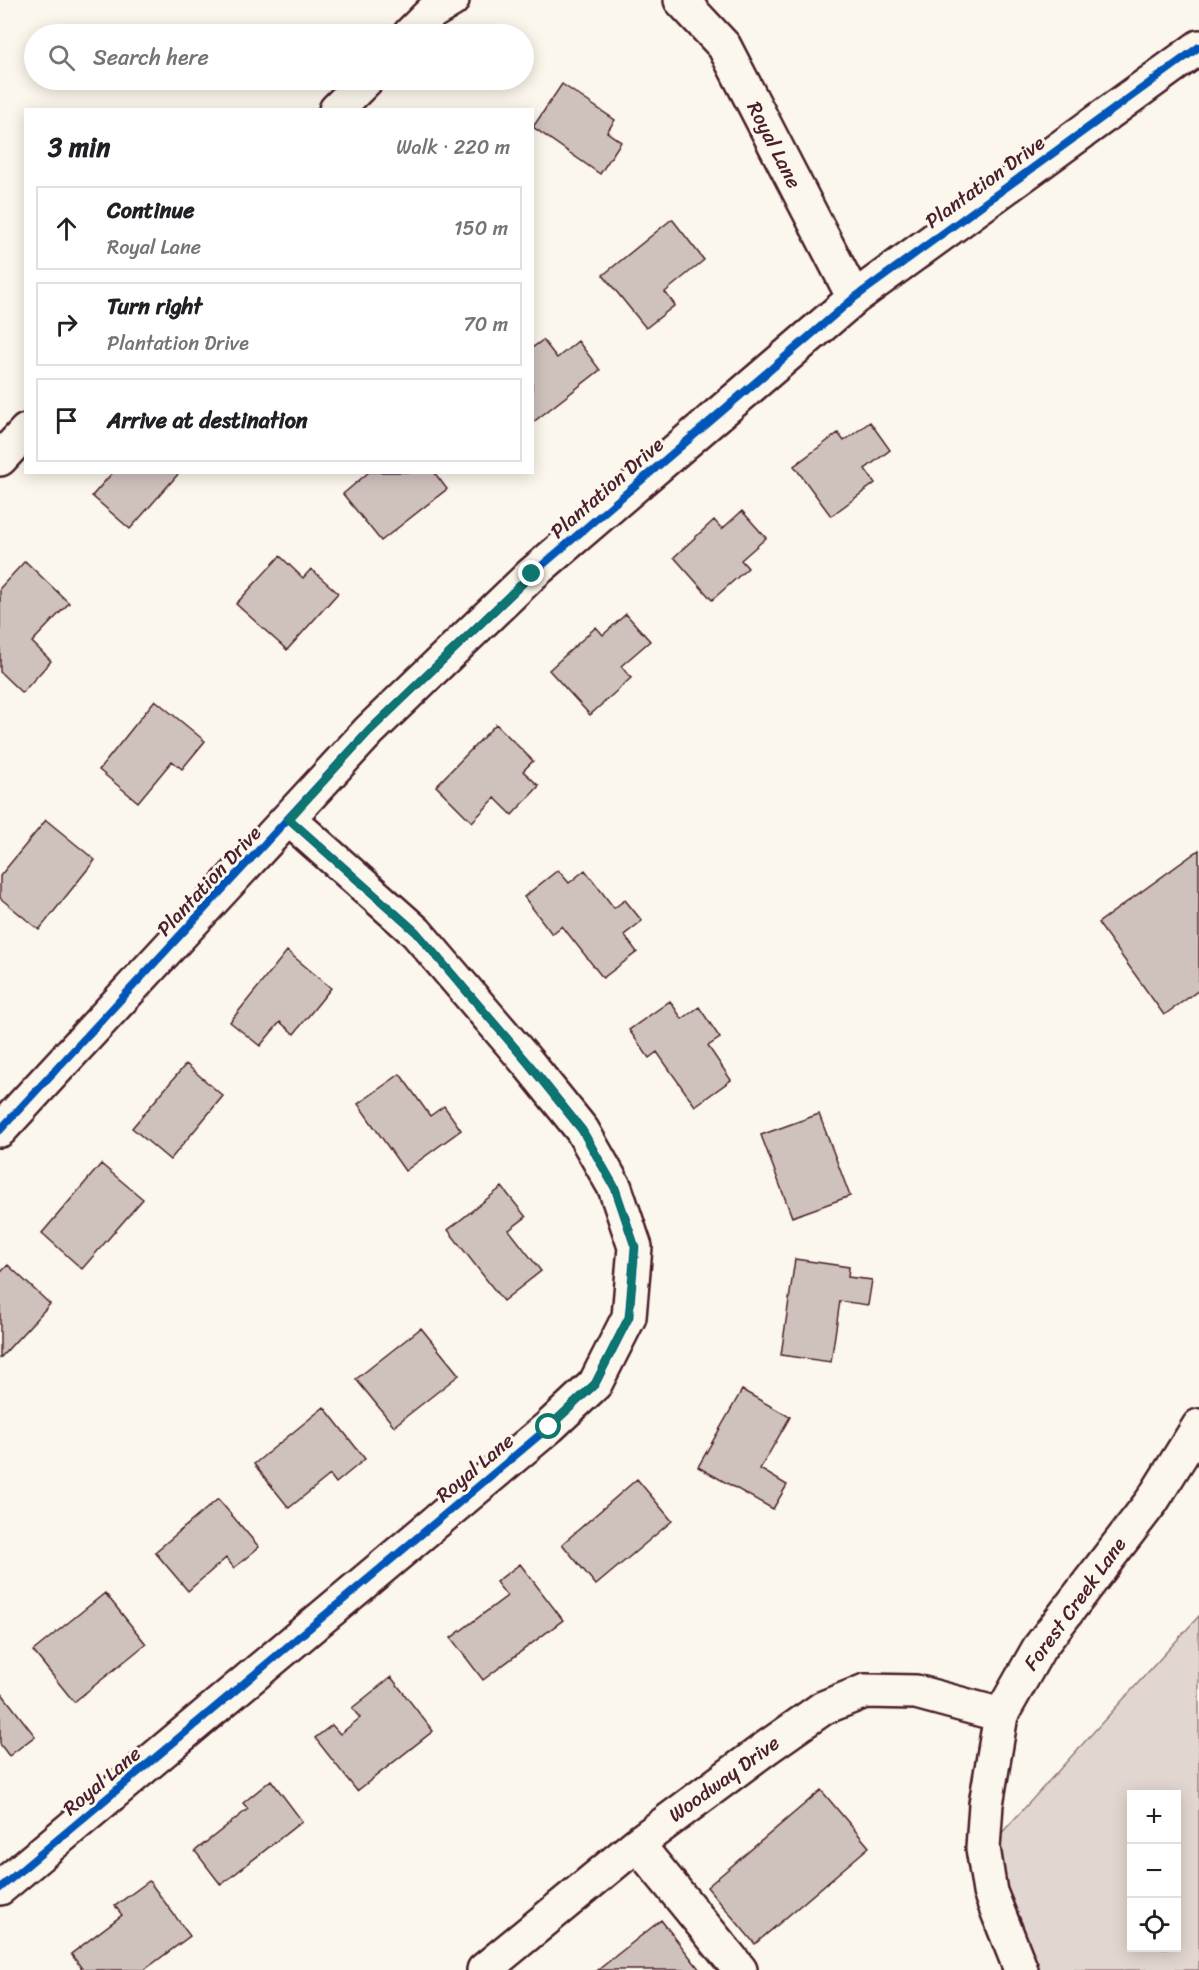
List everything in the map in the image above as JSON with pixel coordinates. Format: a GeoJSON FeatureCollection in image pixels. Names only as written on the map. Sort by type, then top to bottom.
{"type":"FeatureCollection","features":[{"type":"Feature","properties":{"kind":"street"},"geometry":{"type":"LineString","coordinates":[[420,24],[432,12],[452,0]]}},
{"type":"Feature","properties":{"kind":"street","name":"Royal Lane"},"geometry":{"type":"LineString","coordinates":[[681,0],[724,45],[854,298]]}},
{"type":"Feature","properties":{"kind":"street","name":"Plantation Drive"},"geometry":{"type":"LineString","coordinates":[[0,1130],[369,731],[532,574],[854,298],[1199,47]]}},
{"type":"Feature","properties":{"kind":"street"},"geometry":{"type":"LineString","coordinates":[[338,108],[356,90]]}},
{"type":"Feature","properties":{"kind":"street"},"geometry":{"type":"LineString","coordinates":[[0,459],[24,433]]}},
{"type":"Feature","properties":{"kind":"street","name":"Royal Lane"},"geometry":{"type":"LineString","coordinates":[[0,1888],[549,1427],[595,1384],[629,1317],[635,1247],[615,1188],[582,1130],[416,932],[289,819]]}},
{"type":"Feature","properties":{"kind":"street","name":"Forest Creek Lane"},"geometry":{"type":"LineString","coordinates":[[1021,1970],[990,1892],[983,1848],[986,1804],[1001,1715],[1039,1648],[1152,1501],[1199,1426]]}},
{"type":"Feature","properties":{"kind":"street","name":"Woodway Drive"},"geometry":{"type":"LineString","coordinates":[[483,1970],[637,1844],[823,1708],[865,1691],[916,1692],[1001,1715]]}},
{"type":"Feature","properties":{"kind":"street"},"geometry":{"type":"LineString","coordinates":[[637,1844],[740,1970]]}},
{"type":"Feature","properties":{"kind":"shaded area"},"geometry":{"type":"Polygon","coordinates":[[[1199,1616],[1199,1970],[1020,1970],[979,1858],[1199,1616]]]}},
{"type":"Feature","properties":{"kind":"building"},"geometry":{"type":"Polygon","coordinates":[[[562,84],[615,120],[607,132],[621,142],[600,174],[534,126],[562,84]]]}},
{"type":"Feature","properties":{"kind":"building"},"geometry":{"type":"Polygon","coordinates":[[[672,219],[704,260],[665,292],[675,305],[646,328],[603,275],[672,219]]]}},
{"type":"Feature","properties":{"kind":"building"},"geometry":{"type":"Polygon","coordinates":[[[543,340],[557,358],[578,341],[600,370],[534,421],[534,347],[543,340]]]}},
{"type":"Feature","properties":{"kind":"building"},"geometry":{"type":"Polygon","coordinates":[[[870,422],[890,450],[865,469],[875,483],[831,516],[794,466],[838,433],[844,441],[870,422]]]}},
{"type":"Feature","properties":{"kind":"building"},"geometry":{"type":"Polygon","coordinates":[[[111,474],[178,474],[130,529],[92,496],[111,474]]]}},
{"type":"Feature","properties":{"kind":"building"},"geometry":{"type":"Polygon","coordinates":[[[367,474],[436,474],[447,489],[381,541],[343,494],[367,474]]]}},
{"type":"Feature","properties":{"kind":"building"},"geometry":{"type":"Polygon","coordinates":[[[742,511],[766,538],[741,560],[748,568],[712,600],[674,557],[714,520],[722,529],[742,511]]]}},
{"type":"Feature","properties":{"kind":"building"},"geometry":{"type":"Polygon","coordinates":[[[280,556],[303,578],[311,569],[338,593],[287,650],[236,604],[280,556]]]}},
{"type":"Feature","properties":{"kind":"building"},"geometry":{"type":"Polygon","coordinates":[[[25,561],[69,603],[32,642],[51,661],[22,693],[0,672],[0,588],[25,561]]]}},
{"type":"Feature","properties":{"kind":"building"},"geometry":{"type":"Polygon","coordinates":[[[626,614],[650,641],[621,666],[631,678],[590,715],[549,670],[596,627],[603,635],[626,614]]]}},
{"type":"Feature","properties":{"kind":"building"},"geometry":{"type":"Polygon","coordinates":[[[155,700],[205,741],[182,769],[172,761],[138,802],[99,770],[155,700]]]}},
{"type":"Feature","properties":{"kind":"building"},"geometry":{"type":"Polygon","coordinates":[[[496,724],[533,761],[523,771],[539,786],[512,815],[495,798],[472,822],[436,786],[496,724]]]}},
{"type":"Feature","properties":{"kind":"building"},"geometry":{"type":"Polygon","coordinates":[[[46,820],[95,860],[39,930],[0,898],[0,876],[46,820]]]}},
{"type":"Feature","properties":{"kind":"building"},"geometry":{"type":"Polygon","coordinates":[[[1199,850],[1199,990],[1164,1015],[1098,923],[1199,850]]]}},
{"type":"Feature","properties":{"kind":"building"},"geometry":{"type":"Polygon","coordinates":[[[558,870],[569,883],[585,870],[614,908],[625,900],[642,921],[624,935],[637,952],[603,978],[562,926],[552,934],[524,897],[558,870]]]}},
{"type":"Feature","properties":{"kind":"building"},"geometry":{"type":"Polygon","coordinates":[[[287,951],[331,988],[294,1034],[280,1022],[260,1046],[230,1022],[287,951]]]}},
{"type":"Feature","properties":{"kind":"building"},"geometry":{"type":"Polygon","coordinates":[[[670,1001],[682,1019],[699,1007],[720,1038],[708,1046],[731,1080],[695,1106],[657,1052],[649,1058],[629,1030],[670,1001]]]}},
{"type":"Feature","properties":{"kind":"building"},"geometry":{"type":"Polygon","coordinates":[[[186,1064],[223,1096],[170,1160],[132,1128],[186,1064]]]}},
{"type":"Feature","properties":{"kind":"building"},"geometry":{"type":"Polygon","coordinates":[[[400,1074],[430,1116],[444,1106],[461,1130],[405,1171],[358,1104],[400,1074]]]}},
{"type":"Feature","properties":{"kind":"building"},"geometry":{"type":"Polygon","coordinates":[[[819,1114],[850,1196],[792,1217],[761,1135],[819,1114]]]}},
{"type":"Feature","properties":{"kind":"building"},"geometry":{"type":"Polygon","coordinates":[[[101,1164],[143,1199],[82,1269],[42,1233],[101,1164]]]}},
{"type":"Feature","properties":{"kind":"building"},"geometry":{"type":"Polygon","coordinates":[[[502,1187],[526,1217],[509,1230],[541,1271],[503,1301],[448,1230],[502,1187]]]}},
{"type":"Feature","properties":{"kind":"building"},"geometry":{"type":"Polygon","coordinates":[[[795,1259],[849,1267],[848,1277],[872,1280],[868,1305],[840,1301],[831,1362],[781,1355],[795,1259]]]}},
{"type":"Feature","properties":{"kind":"building"},"geometry":{"type":"Polygon","coordinates":[[[8,1265],[50,1304],[0,1358],[0,1273],[8,1265]]]}},
{"type":"Feature","properties":{"kind":"building"},"geometry":{"type":"Polygon","coordinates":[[[421,1328],[459,1375],[394,1426],[356,1379],[421,1328]]]}},
{"type":"Feature","properties":{"kind":"building"},"geometry":{"type":"Polygon","coordinates":[[[742,1390],[790,1417],[760,1469],[787,1485],[773,1509],[698,1467],[742,1390]]]}},
{"type":"Feature","properties":{"kind":"building"},"geometry":{"type":"Polygon","coordinates":[[[324,1407],[365,1459],[336,1483],[330,1475],[289,1508],[254,1464],[324,1407]]]}},
{"type":"Feature","properties":{"kind":"building"},"geometry":{"type":"Polygon","coordinates":[[[637,1479],[672,1521],[596,1585],[562,1544],[637,1479]]]}},
{"type":"Feature","properties":{"kind":"building"},"geometry":{"type":"Polygon","coordinates":[[[218,1499],[259,1547],[234,1568],[226,1558],[188,1591],[155,1552],[218,1499]]]}},
{"type":"Feature","properties":{"kind":"building"},"geometry":{"type":"Polygon","coordinates":[[[520,1564],[563,1620],[483,1680],[451,1638],[507,1596],[496,1582],[520,1564]]]}},
{"type":"Feature","properties":{"kind":"building"},"geometry":{"type":"Polygon","coordinates":[[[105,1593],[146,1644],[74,1702],[33,1651],[105,1593]]]}},
{"type":"Feature","properties":{"kind":"building"},"geometry":{"type":"Polygon","coordinates":[[[391,1677],[433,1731],[357,1791],[315,1738],[332,1725],[340,1734],[360,1718],[352,1708],[391,1677]]]}},
{"type":"Feature","properties":{"kind":"building"},"geometry":{"type":"Polygon","coordinates":[[[0,1691],[35,1736],[9,1756],[0,1744],[0,1691]]]}},
{"type":"Feature","properties":{"kind":"building"},"geometry":{"type":"Polygon","coordinates":[[[271,1780],[302,1821],[221,1885],[195,1851],[248,1809],[243,1803],[271,1780]]]}},
{"type":"Feature","properties":{"kind":"building"},"geometry":{"type":"Polygon","coordinates":[[[821,1790],[869,1847],[755,1944],[707,1887],[821,1790]]]}},
{"type":"Feature","properties":{"kind":"building"},"geometry":{"type":"Polygon","coordinates":[[[149,1881],[190,1936],[144,1970],[83,1970],[71,1954],[122,1915],[115,1906],[149,1881]]]}},
{"type":"Feature","properties":{"kind":"building"},"geometry":{"type":"Polygon","coordinates":[[[661,1920],[700,1970],[598,1970],[661,1920]]]}},
{"type":"Feature","properties":{"kind":"cycle path"},"geometry":{"type":"LineString","coordinates":[[0,1130],[369,731],[532,574],[854,298],[1199,47]]}},
{"type":"Feature","properties":{"kind":"cycle path"},"geometry":{"type":"LineString","coordinates":[[0,1888],[549,1427],[595,1384],[629,1317],[635,1247],[615,1188],[582,1130],[416,932],[289,819]]}},
{"type":"Feature","properties":{"kind":"route"},"geometry":{"type":"LineString","coordinates":[[532,574],[369,731],[289,819],[416,932],[582,1130],[615,1188],[635,1247],[629,1317],[595,1384],[549,1427]]}}]}
